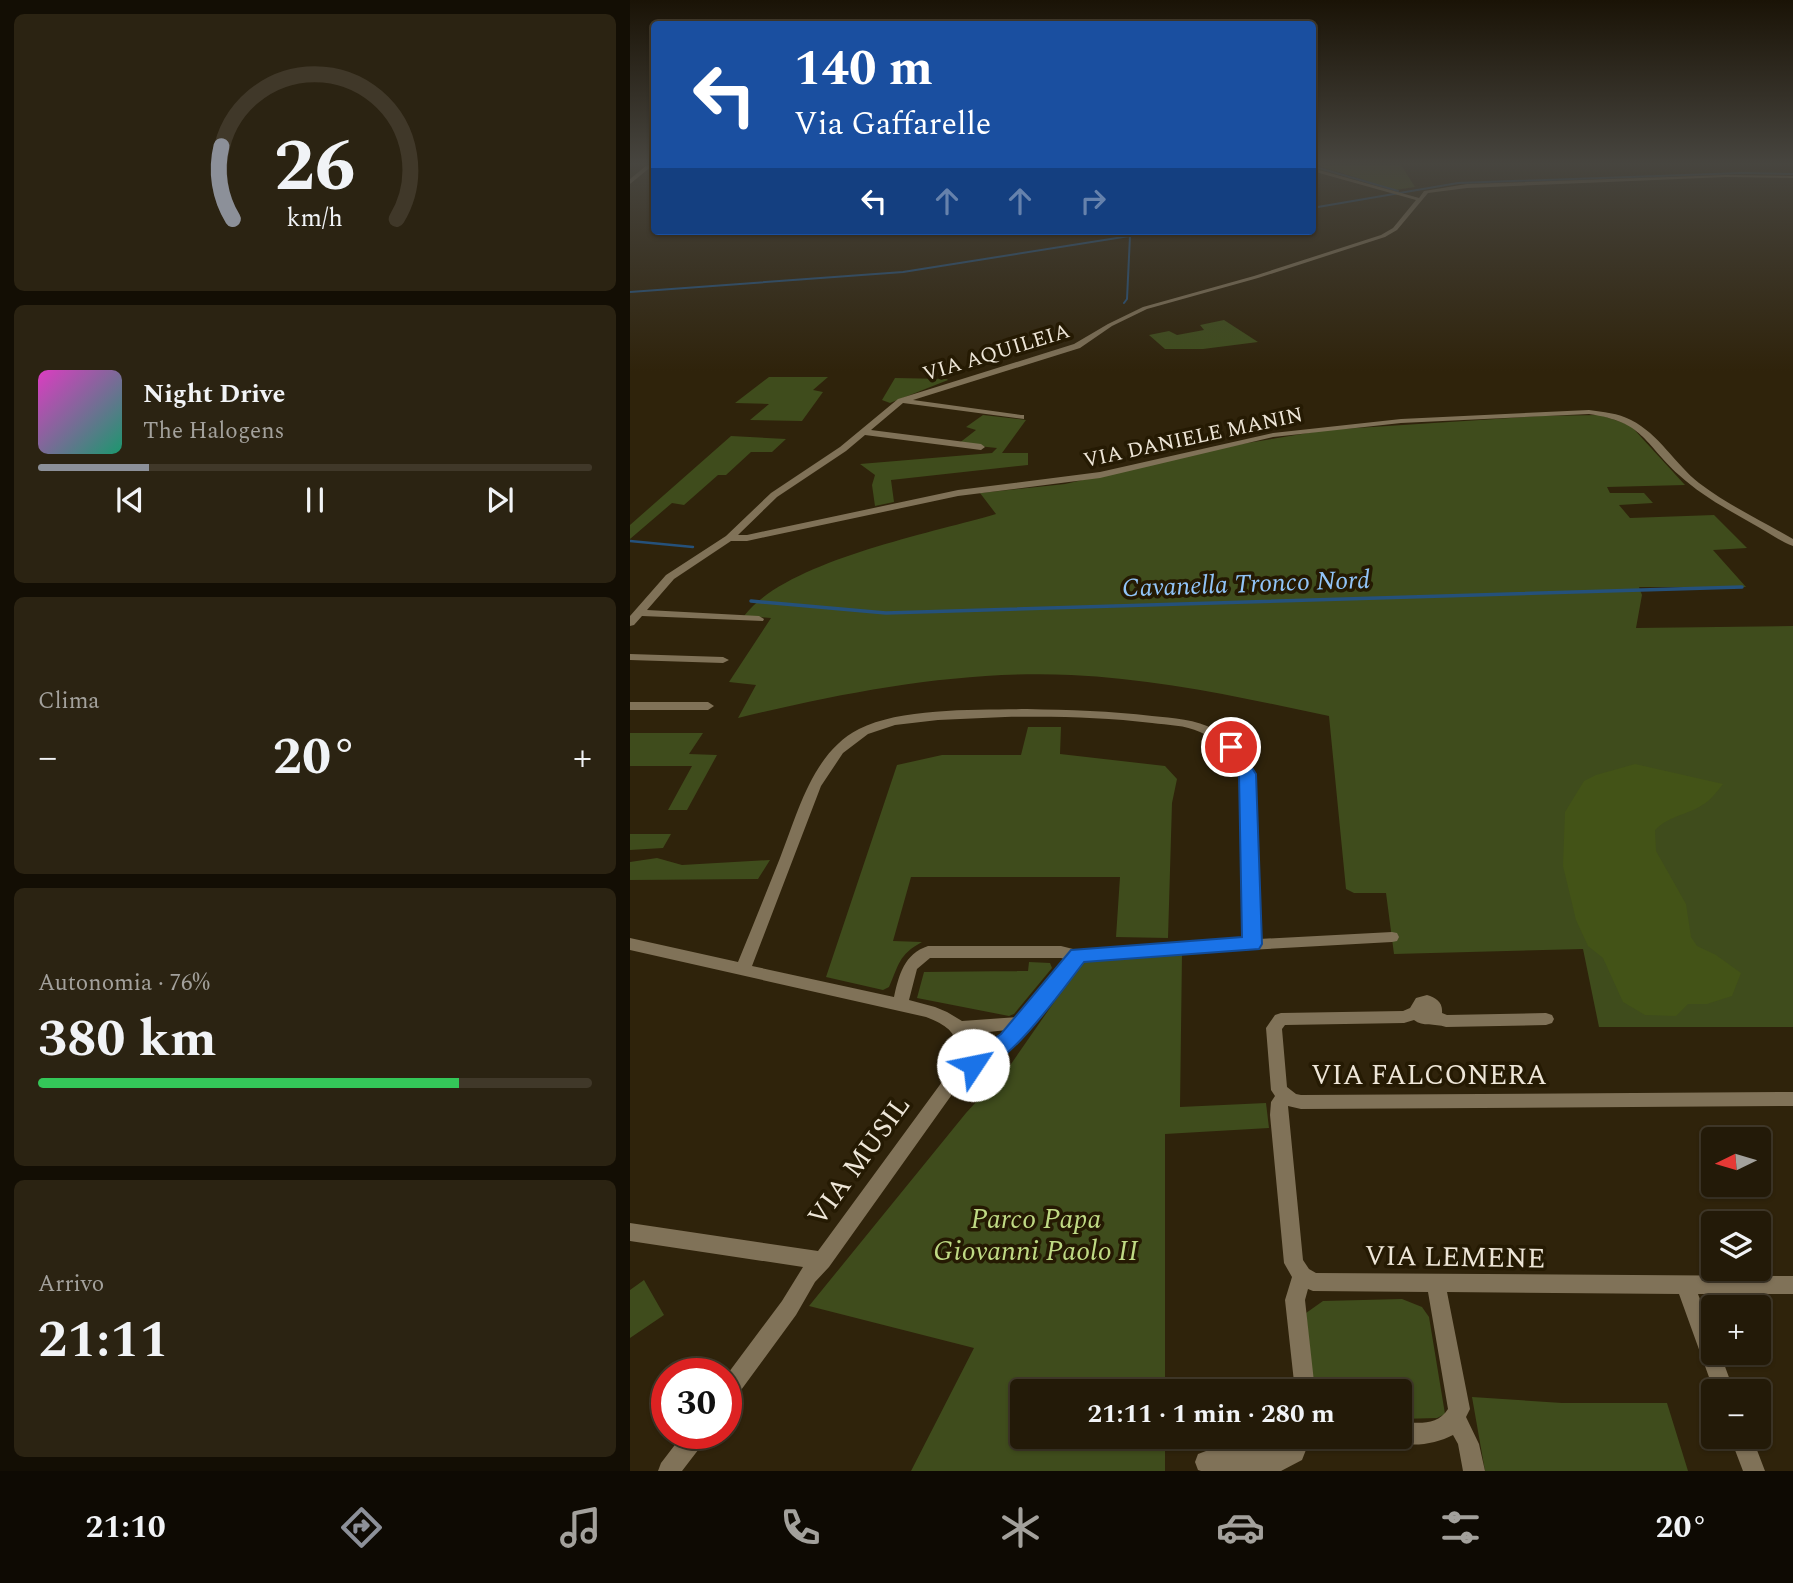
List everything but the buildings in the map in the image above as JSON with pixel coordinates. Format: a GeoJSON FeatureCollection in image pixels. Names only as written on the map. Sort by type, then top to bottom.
{"type":"FeatureCollection","features":[{"type":"Feature","properties":{"kind":"street","name":"VIA AQUILEIA"},"geometry":{"type":"LineString","coordinates":[[630,623],[636,609],[670,577],[729,538],[774,495],[843,449],[901,401],[1077,346],[1124,317],[1160,303],[1256,277],[1387,234]]}},
{"type":"Feature","properties":{"kind":"street"},"geometry":{"type":"LineString","coordinates":[[901,401],[1021,417]]}},
{"type":"Feature","properties":{"kind":"street","name":"VIA DANIELE MANIN"},"geometry":{"type":"LineString","coordinates":[[729,538],[747,538],[958,494],[1100,475],[1291,433],[1401,421],[1590,412],[1611,414],[1635,423],[1688,480],[1793,543]]}},
{"type":"Feature","properties":{"kind":"street"},"geometry":{"type":"LineString","coordinates":[[864,432],[981,447]]}},
{"type":"Feature","properties":{"kind":"street"},"geometry":{"type":"LineString","coordinates":[[636,609],[759,619]]}},
{"type":"Feature","properties":{"kind":"street"},"geometry":{"type":"LineString","coordinates":[[630,657],[723,660]]}},
{"type":"Feature","properties":{"kind":"street"},"geometry":{"type":"LineString","coordinates":[[630,706],[708,706]]}},
{"type":"Feature","properties":{"kind":"street"},"geometry":{"type":"LineString","coordinates":[[743,969],[815,786],[827,762],[839,748],[874,727],[902,720],[997,713],[1080,713],[1170,722],[1203,729],[1221,738],[1240,758],[1247,774],[1252,944]]}},
{"type":"Feature","properties":{"kind":"street"},"geometry":{"type":"LineString","coordinates":[[900,1004],[910,966],[915,959],[928,952],[1061,952],[1078,956],[1392,937]]}},
{"type":"Feature","properties":{"kind":"street"},"geometry":{"type":"LineString","coordinates":[[630,944],[900,1004],[946,1017],[960,1028],[1022,1023]]}},
{"type":"Feature","properties":{"kind":"street"},"geometry":{"type":"LineString","coordinates":[[957,1074],[1009,1040],[1078,956]]}},
{"type":"Feature","properties":{"kind":"street"},"geometry":{"type":"LineString","coordinates":[[1425,1014],[1446,1021],[1546,1019]]}},
{"type":"Feature","properties":{"kind":"street","name":"VIA FALCONERA"},"geometry":{"type":"LineString","coordinates":[[1425,1014],[1408,1017],[1288,1018],[1278,1021],[1274,1028],[1277,1083],[1284,1095],[1301,1102],[1793,1099]]}},
{"type":"Feature","properties":{"kind":"street","name":"VIA MUSIL"},"geometry":{"type":"LineString","coordinates":[[742,1372],[789,1308],[808,1276],[822,1261],[957,1074],[967,1049],[960,1028]]}},
{"type":"Feature","properties":{"kind":"street"},"geometry":{"type":"LineString","coordinates":[[1284,1095],[1280,1102],[1279,1115],[1294,1263],[1302,1275],[1295,1300],[1304,1379]]}},
{"type":"Feature","properties":{"kind":"street"},"geometry":{"type":"LineString","coordinates":[[630,1232],[822,1261]]}},
{"type":"Feature","properties":{"kind":"street","name":"VIA LEMENE"},"geometry":{"type":"LineString","coordinates":[[1302,1275],[1313,1282],[1793,1285]]}},
{"type":"Feature","properties":{"kind":"street"},"geometry":{"type":"LineString","coordinates":[[1436,1283],[1459,1396],[1455,1421]]}},
{"type":"Feature","properties":{"kind":"street"},"geometry":{"type":"LineString","coordinates":[[1686,1286],[1720,1379]]}},
{"type":"Feature","properties":{"kind":"street"},"geometry":{"type":"LineString","coordinates":[[1412,1433],[1434,1432],[1455,1421]]}},
{"type":"Feature","properties":{"kind":"street"},"geometry":{"type":"LineString","coordinates":[[1455,1421],[1463,1428],[1469,1443],[1474,1471]]}},
{"type":"Feature","properties":{"kind":"street"},"geometry":{"type":"LineString","coordinates":[[668,1471],[685,1449]]}},
{"type":"Feature","properties":{"kind":"street"},"geometry":{"type":"LineString","coordinates":[[1206,1462],[1276,1462],[1295,1449]]}},
{"type":"Feature","properties":{"kind":"street"},"geometry":{"type":"LineString","coordinates":[[1746,1449],[1754,1471]]}},
{"type":"Feature","properties":{"kind":"green space"},"geometry":{"type":"Polygon","coordinates":[[[1224,320],[1258,342],[1203,349],[1165,349],[1149,335],[1169,331],[1177,335],[1204,330],[1200,325],[1224,320]]]}},
{"type":"Feature","properties":{"kind":"green space"},"geometry":{"type":"Polygon","coordinates":[[[769,377],[828,377],[813,390],[823,392],[802,421],[750,420],[769,404],[735,403],[769,377]]]}},
{"type":"Feature","properties":{"kind":"green space"},"geometry":{"type":"Polygon","coordinates":[[[895,378],[948,380],[890,403],[882,400],[895,378]]]}},
{"type":"Feature","properties":{"kind":"green space"},"geometry":{"type":"Polygon","coordinates":[[[983,415],[1026,420],[1002,453],[1028,453],[1028,465],[891,480],[894,502],[875,506],[872,485],[875,475],[860,464],[992,453],[997,448],[958,444],[976,430],[966,427],[983,415]]]}},
{"type":"Feature","properties":{"kind":"green space"},"geometry":{"type":"Polygon","coordinates":[[[1600,415],[1630,425],[1685,485],[1607,487],[1610,493],[1644,493],[1653,503],[1619,505],[1630,518],[1714,515],[1747,548],[1713,550],[1746,587],[1639,587],[1642,595],[1636,628],[1793,626],[1793,1027],[1599,1027],[1583,949],[1394,954],[1386,893],[1354,893],[1346,889],[1329,716],[1169,685],[1104,677],[1029,674],[903,685],[738,718],[756,685],[729,682],[771,618],[744,616],[764,597],[824,565],[860,552],[996,514],[980,493],[1065,484],[1241,444],[1326,430],[1541,416],[1600,415]]]}},
{"type":"Feature","properties":{"kind":"green space"},"geometry":{"type":"Polygon","coordinates":[[[731,436],[786,439],[772,452],[751,452],[726,475],[718,475],[684,505],[672,503],[630,539],[630,525],[731,436]]]}},
{"type":"Feature","properties":{"kind":"green space"},"geometry":{"type":"Polygon","coordinates":[[[1028,727],[1061,727],[1060,754],[1165,766],[1177,779],[1172,803],[1168,938],[1116,937],[1120,877],[911,877],[893,941],[922,942],[904,956],[889,987],[883,990],[826,977],[897,765],[942,755],[1021,755],[1028,727]]]}},
{"type":"Feature","properties":{"kind":"green space"},"geometry":{"type":"Polygon","coordinates":[[[630,733],[703,733],[689,754],[717,755],[687,810],[668,810],[692,766],[630,766],[630,733]]]}},
{"type":"Feature","properties":{"kind":"green space"},"geometry":{"type":"Polygon","coordinates":[[[1635,764],[1723,784],[1712,798],[1701,806],[1655,830],[1656,851],[1686,904],[1691,937],[1697,946],[1716,955],[1741,973],[1732,996],[1707,1004],[1688,1004],[1676,1016],[1645,1015],[1623,1002],[1603,958],[1588,946],[1576,920],[1563,866],[1565,812],[1584,781],[1635,764]]]}},
{"type":"Feature","properties":{"kind":"green space"},"geometry":{"type":"Polygon","coordinates":[[[630,834],[671,834],[663,848],[630,850],[630,834]]]}},
{"type":"Feature","properties":{"kind":"green space"},"geometry":{"type":"Polygon","coordinates":[[[657,858],[682,865],[770,860],[758,879],[630,880],[630,862],[657,858]]]}},
{"type":"Feature","properties":{"kind":"green space","name":"Parco Papa Giovanni Paolo II"},"geometry":{"type":"Polygon","coordinates":[[[1182,954],[1180,1107],[1266,1103],[1269,1128],[1165,1134],[1165,1379],[1010,1379],[1010,1449],[1165,1449],[1165,1471],[911,1471],[974,1348],[809,1306],[966,1113],[1011,1064],[1077,969],[1089,958],[1182,954]]]}},
{"type":"Feature","properties":{"kind":"green space"},"geometry":{"type":"Polygon","coordinates":[[[1029,962],[1050,963],[1052,968],[1014,1014],[1009,1016],[917,998],[924,972],[1028,971],[1029,962]]]}},
{"type":"Feature","properties":{"kind":"green space"},"geometry":{"type":"Polygon","coordinates":[[[644,1280],[664,1315],[630,1338],[630,1290],[644,1280]]]}},
{"type":"Feature","properties":{"kind":"green space"},"geometry":{"type":"Polygon","coordinates":[[[1402,1299],[1422,1307],[1429,1317],[1445,1414],[1437,1418],[1412,1419],[1412,1379],[1313,1379],[1306,1313],[1323,1301],[1402,1299]]]}},
{"type":"Feature","properties":{"kind":"green space"},"geometry":{"type":"Polygon","coordinates":[[[1472,1397],[1562,1403],[1667,1403],[1688,1471],[1485,1471],[1472,1397]]]}},
{"type":"Feature","properties":{"kind":"waterway"},"geometry":{"type":"LineString","coordinates":[[630,292],[903,272],[1136,235]]}},
{"type":"Feature","properties":{"kind":"waterway"},"geometry":{"type":"LineString","coordinates":[[1124,303],[1127,299],[1130,236]]}},
{"type":"Feature","properties":{"kind":"waterway"},"geometry":{"type":"LineString","coordinates":[[630,541],[693,547]]}},
{"type":"Feature","properties":{"kind":"waterway","name":"Cavanella Tronco Nord"},"geometry":{"type":"LineString","coordinates":[[751,601],[886,613],[1742,587]]}},
{"type":"Feature","properties":{"kind":"route"},"geometry":{"type":"LineString","coordinates":[[973,1065],[1009,1040],[1078,956],[1089,953],[1252,944],[1247,774],[1240,758],[1231,747]]}}]}
